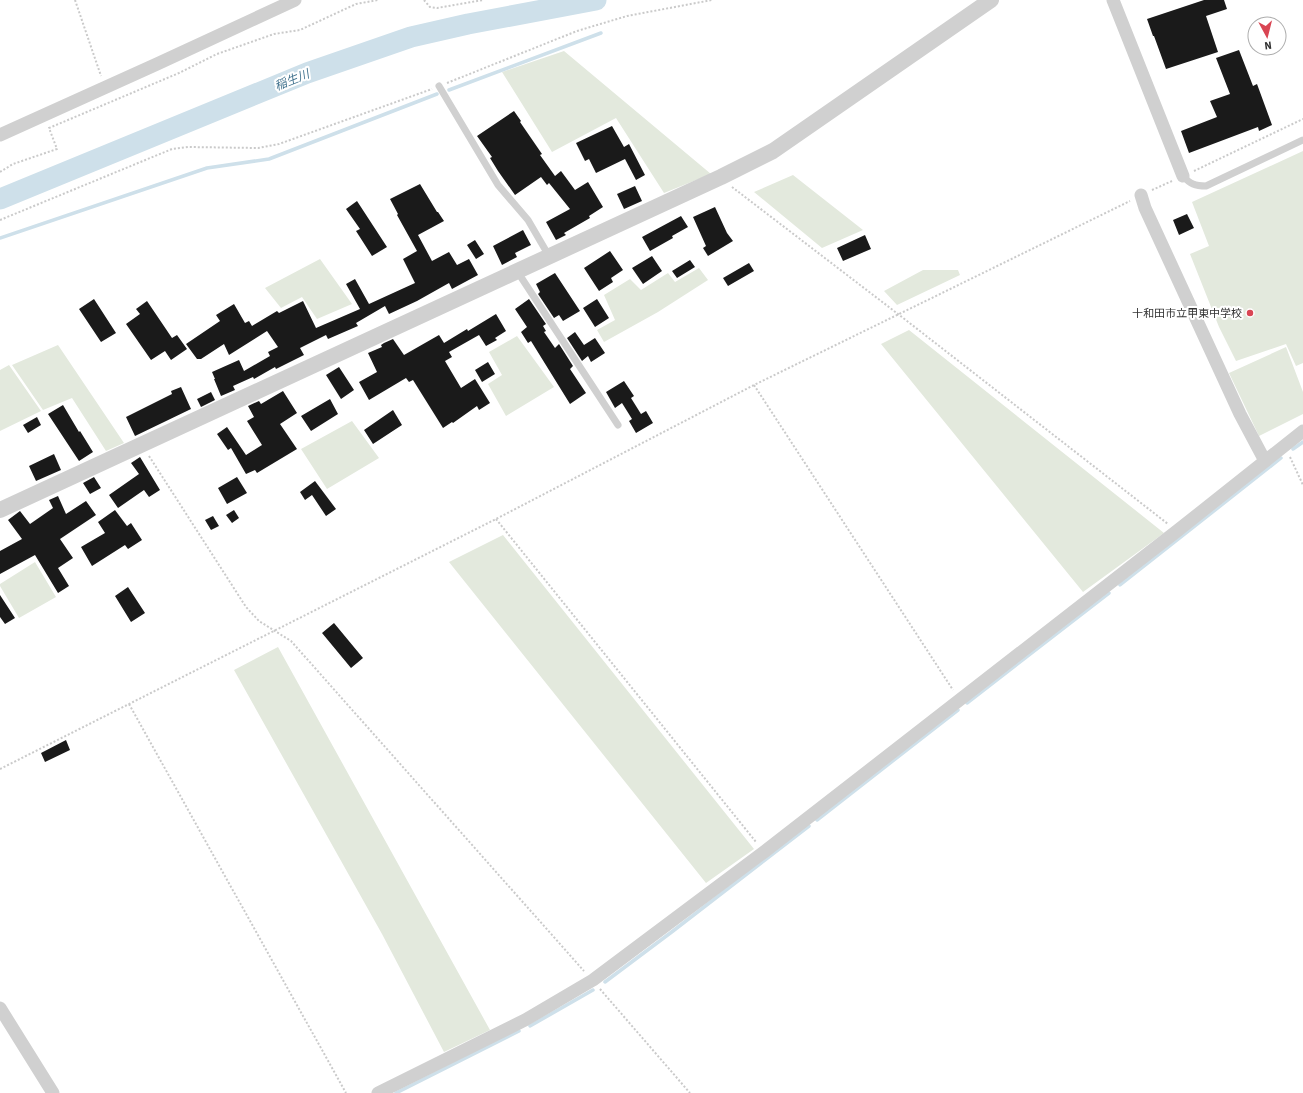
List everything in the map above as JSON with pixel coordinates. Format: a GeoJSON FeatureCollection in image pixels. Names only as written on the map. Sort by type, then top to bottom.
{"type":"FeatureCollection","features":[{"type":"Feature","properties":{"kind":"street"},"geometry":{"type":"LineString","coordinates":[[0,135],[295,0]]}},
{"type":"Feature","properties":{"kind":"street"},"geometry":{"type":"LineString","coordinates":[[0,510],[549,257],[721,177],[772,151],[991,0]]}},
{"type":"Feature","properties":{"kind":"street"},"geometry":{"type":"LineString","coordinates":[[1113,0],[1183,176]]}},
{"type":"Feature","properties":{"kind":"street"},"geometry":{"type":"LineString","coordinates":[[1141,195],[1145,208],[1240,414],[1265,461]]}},
{"type":"Feature","properties":{"kind":"street"},"geometry":{"type":"LineString","coordinates":[[378,1093],[525,1020],[592,980],[764,852],[1177,531],[1303,431]]}},
{"type":"Feature","properties":{"kind":"street"},"geometry":{"type":"LineString","coordinates":[[0,1008],[53,1093]]}},
{"type":"Feature","properties":{"kind":"lane"},"geometry":{"type":"LineString","coordinates":[[439,86],[498,185],[528,220],[549,257]]}},
{"type":"Feature","properties":{"kind":"lane"},"geometry":{"type":"LineString","coordinates":[[1183,176],[1189,183],[1195,186],[1206,186],[1303,140]]}},
{"type":"Feature","properties":{"kind":"lane"},"geometry":{"type":"LineString","coordinates":[[517,271],[618,425]]}},
{"type":"Feature","properties":{"kind":"path"},"geometry":{"type":"LineString","coordinates":[[75,0],[104,87]]}},
{"type":"Feature","properties":{"kind":"path"},"geometry":{"type":"LineString","coordinates":[[0,172],[13,164],[57,149],[50,128],[179,73],[217,54],[274,34],[300,30],[356,4],[378,0]]}},
{"type":"Feature","properties":{"kind":"path"},"geometry":{"type":"LineString","coordinates":[[425,1],[430,6],[437,8],[483,0]]}},
{"type":"Feature","properties":{"kind":"path"},"geometry":{"type":"LineString","coordinates":[[0,220],[172,149],[188,147],[258,148],[279,144],[439,86],[577,31],[627,16],[712,0]]}},
{"type":"Feature","properties":{"kind":"path"},"geometry":{"type":"LineString","coordinates":[[0,769],[273,630],[496,519],[754,385],[1141,195],[1303,119]]}},
{"type":"Feature","properties":{"kind":"path"},"geometry":{"type":"LineString","coordinates":[[721,177],[1177,531]]}},
{"type":"Feature","properties":{"kind":"path"},"geometry":{"type":"LineString","coordinates":[[754,385],[959,699]]}},
{"type":"Feature","properties":{"kind":"path"},"geometry":{"type":"LineString","coordinates":[[142,445],[246,607],[259,621],[291,641],[592,980],[690,1093]]}},
{"type":"Feature","properties":{"kind":"path"},"geometry":{"type":"LineString","coordinates":[[1282,447],[1292,458],[1303,485]]}},
{"type":"Feature","properties":{"kind":"path"},"geometry":{"type":"LineString","coordinates":[[496,519],[764,852]]}},
{"type":"Feature","properties":{"kind":"path"},"geometry":{"type":"LineString","coordinates":[[129,704],[346,1093]]}},
{"type":"Feature","properties":{"kind":"shaded area"},"geometry":{"type":"Polygon","coordinates":[[[564,51],[711,174],[664,193],[616,118],[552,152],[502,72],[564,51]]]}},
{"type":"Feature","properties":{"kind":"shaded area"},"geometry":{"type":"Polygon","coordinates":[[[1303,151],[1303,363],[1296,366],[1286,344],[1236,361],[1219,327],[1190,254],[1209,246],[1192,202],[1303,151]]]}},
{"type":"Feature","properties":{"kind":"shaded area"},"geometry":{"type":"Polygon","coordinates":[[[793,175],[863,230],[822,248],[754,192],[793,175]]]}},
{"type":"Feature","properties":{"kind":"shaded area"},"geometry":{"type":"Polygon","coordinates":[[[320,259],[352,304],[317,319],[302,297],[281,308],[265,288],[320,259]]]}},
{"type":"Feature","properties":{"kind":"shaded area"},"geometry":{"type":"Polygon","coordinates":[[[699,268],[708,280],[658,312],[604,342],[597,330],[615,320],[604,295],[630,279],[641,290],[668,273],[675,282],[699,268]]]}},
{"type":"Feature","properties":{"kind":"shaded area"},"geometry":{"type":"Polygon","coordinates":[[[923,270],[958,270],[960,275],[897,305],[884,291],[923,270]]]}},
{"type":"Feature","properties":{"kind":"shaded area"},"geometry":{"type":"Polygon","coordinates":[[[909,330],[1164,533],[1083,592],[881,344],[909,330]]]}},
{"type":"Feature","properties":{"kind":"shaded area"},"geometry":{"type":"Polygon","coordinates":[[[517,336],[554,387],[506,416],[488,384],[502,375],[489,352],[517,336]]]}},
{"type":"Feature","properties":{"kind":"shaded area"},"geometry":{"type":"Polygon","coordinates":[[[58,345],[124,443],[106,451],[72,398],[43,410],[12,365],[58,345]]]}},
{"type":"Feature","properties":{"kind":"shaded area"},"geometry":{"type":"Polygon","coordinates":[[[1286,347],[1303,392],[1303,414],[1259,436],[1229,373],[1286,347]]]}},
{"type":"Feature","properties":{"kind":"shaded area"},"geometry":{"type":"Polygon","coordinates":[[[9,365],[41,411],[0,431],[0,370],[9,365]]]}},
{"type":"Feature","properties":{"kind":"shaded area"},"geometry":{"type":"Polygon","coordinates":[[[352,421],[379,458],[327,489],[301,449],[352,421]]]}},
{"type":"Feature","properties":{"kind":"shaded area"},"geometry":{"type":"Polygon","coordinates":[[[503,535],[754,849],[706,883],[449,562],[503,535]]]}},
{"type":"Feature","properties":{"kind":"shaded area"},"geometry":{"type":"Polygon","coordinates":[[[35,562],[56,597],[19,618],[0,584],[35,562]]]}},
{"type":"Feature","properties":{"kind":"shaded area"},"geometry":{"type":"Polygon","coordinates":[[[278,647],[490,1030],[444,1052],[382,934],[234,670],[278,647]]]}},
{"type":"Feature","properties":{"kind":"building"},"geometry":{"type":"Polygon","coordinates":[[[1204,0],[1224,0],[1227,9],[1206,16],[1218,52],[1166,69],[1147,19],[1204,0]]]}},
{"type":"Feature","properties":{"kind":"building"},"geometry":{"type":"Polygon","coordinates":[[[1239,50],[1253,86],[1257,84],[1272,125],[1259,131],[1258,127],[1189,153],[1181,131],[1217,117],[1210,101],[1230,94],[1216,58],[1239,50]]]}},
{"type":"Feature","properties":{"kind":"building"},"geometry":{"type":"Polygon","coordinates":[[[514,111],[542,154],[540,155],[555,176],[561,171],[575,190],[588,182],[603,207],[589,216],[590,218],[564,233],[566,235],[556,240],[546,222],[570,209],[549,183],[547,185],[541,177],[515,195],[498,171],[490,158],[492,157],[477,136],[514,111]]]}},
{"type":"Feature","properties":{"kind":"building"},"geometry":{"type":"Polygon","coordinates":[[[612,126],[624,147],[629,144],[645,175],[636,180],[625,159],[596,173],[589,159],[585,161],[576,143],[612,126]]]}},
{"type":"Feature","properties":{"kind":"building"},"geometry":{"type":"Polygon","coordinates":[[[420,184],[444,221],[418,235],[432,261],[449,252],[457,265],[469,259],[478,275],[452,289],[449,283],[417,301],[389,314],[385,306],[356,323],[358,326],[328,339],[326,335],[300,348],[304,355],[276,369],[275,367],[254,379],[253,377],[233,386],[235,390],[221,396],[212,372],[239,360],[244,371],[270,356],[268,352],[278,347],[267,331],[229,355],[224,344],[201,359],[197,359],[186,344],[220,321],[216,315],[234,304],[245,323],[249,321],[252,326],[277,311],[279,313],[303,301],[316,328],[360,309],[346,284],[355,279],[369,304],[415,283],[403,259],[417,251],[390,199],[420,184]]]}},
{"type":"Feature","properties":{"kind":"building"},"geometry":{"type":"Polygon","coordinates":[[[635,186],[642,201],[624,209],[617,194],[635,186]]]}},
{"type":"Feature","properties":{"kind":"building"},"geometry":{"type":"Polygon","coordinates":[[[357,201],[387,247],[372,256],[356,231],[360,229],[346,209],[357,201]]]}},
{"type":"Feature","properties":{"kind":"building"},"geometry":{"type":"Polygon","coordinates":[[[715,207],[727,233],[733,241],[708,256],[703,248],[706,246],[693,217],[715,207]]]}},
{"type":"Feature","properties":{"kind":"building"},"geometry":{"type":"Polygon","coordinates":[[[1187,214],[1194,228],[1179,235],[1173,220],[1187,214]]]}},
{"type":"Feature","properties":{"kind":"building"},"geometry":{"type":"Polygon","coordinates":[[[681,216],[688,227],[672,236],[673,238],[650,251],[642,237],[681,216]]]}},
{"type":"Feature","properties":{"kind":"building"},"geometry":{"type":"Polygon","coordinates":[[[523,230],[531,245],[515,253],[517,257],[502,265],[493,246],[523,230]]]}},
{"type":"Feature","properties":{"kind":"building"},"geometry":{"type":"Polygon","coordinates":[[[865,235],[871,249],[843,261],[837,248],[865,235]]]}},
{"type":"Feature","properties":{"kind":"building"},"geometry":{"type":"Polygon","coordinates":[[[475,240],[484,254],[476,259],[467,245],[475,240]]]}},
{"type":"Feature","properties":{"kind":"building"},"geometry":{"type":"Polygon","coordinates":[[[610,251],[623,270],[611,278],[613,282],[599,291],[584,268],[610,251]]]}},
{"type":"Feature","properties":{"kind":"building"},"geometry":{"type":"Polygon","coordinates":[[[652,256],[662,271],[643,284],[632,268],[652,256]]]}},
{"type":"Feature","properties":{"kind":"building"},"geometry":{"type":"Polygon","coordinates":[[[690,260],[695,267],[677,278],[672,271],[690,260]]]}},
{"type":"Feature","properties":{"kind":"building"},"geometry":{"type":"Polygon","coordinates":[[[749,263],[754,271],[728,286],[723,278],[749,263]]]}},
{"type":"Feature","properties":{"kind":"building"},"geometry":{"type":"Polygon","coordinates":[[[555,273],[580,311],[563,321],[559,315],[554,318],[538,294],[540,292],[536,284],[555,273]]]}},
{"type":"Feature","properties":{"kind":"building"},"geometry":{"type":"Polygon","coordinates":[[[94,299],[116,333],[101,342],[79,309],[94,299]]]}},
{"type":"Feature","properties":{"kind":"building"},"geometry":{"type":"Polygon","coordinates":[[[529,299],[546,324],[543,326],[546,331],[544,332],[555,348],[559,344],[573,366],[570,369],[586,393],[570,404],[531,341],[528,343],[521,332],[527,327],[515,309],[529,299]]]}},
{"type":"Feature","properties":{"kind":"building"},"geometry":{"type":"Polygon","coordinates":[[[597,299],[609,318],[595,327],[583,308],[597,299]]]}},
{"type":"Feature","properties":{"kind":"building"},"geometry":{"type":"Polygon","coordinates":[[[147,301],[172,338],[177,335],[187,349],[171,360],[165,351],[151,360],[126,324],[140,314],[136,309],[147,301]]]}},
{"type":"Feature","properties":{"kind":"building"},"geometry":{"type":"Polygon","coordinates":[[[496,314],[506,331],[495,338],[497,340],[486,346],[479,335],[449,352],[452,357],[445,361],[461,388],[475,379],[490,403],[479,410],[477,406],[453,423],[452,422],[443,428],[413,380],[409,382],[406,378],[369,400],[359,382],[377,372],[368,353],[382,347],[381,345],[393,339],[404,355],[439,335],[444,343],[467,329],[468,331],[496,314]]]}},
{"type":"Feature","properties":{"kind":"building"},"geometry":{"type":"Polygon","coordinates":[[[575,332],[584,345],[595,338],[605,353],[591,362],[588,356],[582,361],[567,338],[575,332]]]}},
{"type":"Feature","properties":{"kind":"building"},"geometry":{"type":"Polygon","coordinates":[[[488,362],[495,374],[482,382],[475,370],[488,362]]]}},
{"type":"Feature","properties":{"kind":"building"},"geometry":{"type":"Polygon","coordinates":[[[339,367],[354,390],[341,399],[326,375],[339,367]]]}},
{"type":"Feature","properties":{"kind":"building"},"geometry":{"type":"Polygon","coordinates":[[[624,381],[634,396],[631,398],[641,414],[646,411],[653,423],[636,433],[629,421],[632,419],[622,403],[615,408],[606,392],[624,381]]]}},
{"type":"Feature","properties":{"kind":"building"},"geometry":{"type":"Polygon","coordinates":[[[181,387],[191,409],[135,436],[126,417],[172,394],[171,391],[181,387]]]}},
{"type":"Feature","properties":{"kind":"building"},"geometry":{"type":"Polygon","coordinates":[[[283,391],[297,413],[280,424],[297,449],[257,473],[255,470],[246,474],[231,448],[228,450],[217,434],[227,427],[246,455],[262,445],[247,421],[254,417],[248,406],[259,401],[261,404],[283,391]]]}},
{"type":"Feature","properties":{"kind":"building"},"geometry":{"type":"Polygon","coordinates":[[[211,392],[215,400],[201,407],[197,399],[211,392]]]}},
{"type":"Feature","properties":{"kind":"building"},"geometry":{"type":"Polygon","coordinates":[[[330,399],[338,414],[311,431],[301,416],[330,399]]]}},
{"type":"Feature","properties":{"kind":"building"},"geometry":{"type":"Polygon","coordinates":[[[63,405],[93,452],[79,461],[48,414],[63,405]]]}},
{"type":"Feature","properties":{"kind":"building"},"geometry":{"type":"Polygon","coordinates":[[[393,410],[402,425],[373,444],[364,430],[393,410]]]}},
{"type":"Feature","properties":{"kind":"building"},"geometry":{"type":"Polygon","coordinates":[[[37,417],[41,425],[28,433],[23,425],[37,417]]]}},
{"type":"Feature","properties":{"kind":"building"},"geometry":{"type":"Polygon","coordinates":[[[54,454],[61,470],[36,481],[29,466],[54,454]]]}},
{"type":"Feature","properties":{"kind":"building"},"geometry":{"type":"Polygon","coordinates":[[[140,457],[160,490],[149,497],[144,490],[118,508],[109,495],[139,474],[131,463],[140,457]]]}},
{"type":"Feature","properties":{"kind":"building"},"geometry":{"type":"Polygon","coordinates":[[[94,477],[101,488],[90,494],[83,483],[94,477]]]}},
{"type":"Feature","properties":{"kind":"building"},"geometry":{"type":"Polygon","coordinates":[[[237,477],[247,493],[227,504],[218,488],[237,477]]]}},
{"type":"Feature","properties":{"kind":"building"},"geometry":{"type":"Polygon","coordinates":[[[315,481],[336,509],[326,516],[312,495],[305,500],[300,492],[315,481]]]}},
{"type":"Feature","properties":{"kind":"building"},"geometry":{"type":"Polygon","coordinates":[[[58,496],[66,514],[86,501],[96,515],[60,539],[73,558],[58,568],[69,586],[58,593],[35,555],[0,574],[0,551],[22,539],[8,520],[20,511],[30,524],[53,508],[49,500],[58,496]]]}},
{"type":"Feature","properties":{"kind":"building"},"geometry":{"type":"Polygon","coordinates":[[[115,510],[127,526],[131,523],[142,540],[128,549],[125,545],[92,566],[81,547],[105,533],[98,522],[115,510]]]}},
{"type":"Feature","properties":{"kind":"building"},"geometry":{"type":"Polygon","coordinates":[[[234,510],[239,518],[232,523],[226,515],[234,510]]]}},
{"type":"Feature","properties":{"kind":"building"},"geometry":{"type":"Polygon","coordinates":[[[213,516],[219,526],[211,530],[205,520],[213,516]]]}},
{"type":"Feature","properties":{"kind":"building"},"geometry":{"type":"Polygon","coordinates":[[[128,587],[145,613],[131,622],[115,596],[128,587]]]}},
{"type":"Feature","properties":{"kind":"building"},"geometry":{"type":"Polygon","coordinates":[[[0,595],[15,618],[5,624],[0,617],[0,595]]]}},
{"type":"Feature","properties":{"kind":"building"},"geometry":{"type":"Polygon","coordinates":[[[334,623],[363,658],[351,668],[322,633],[334,623]]]}},
{"type":"Feature","properties":{"kind":"building"},"geometry":{"type":"Polygon","coordinates":[[[66,740],[70,750],[45,762],[41,753],[66,740]]]}},
{"type":"Feature","properties":{"kind":"waterway","name":"稲生川"},"geometry":{"type":"LineString","coordinates":[[0,199],[307,73],[411,37],[468,24],[596,0]]}},
{"type":"Feature","properties":{"kind":"waterway"},"geometry":{"type":"LineString","coordinates":[[449,90],[601,33]]}},
{"type":"Feature","properties":{"kind":"waterway"},"geometry":{"type":"LineString","coordinates":[[0,238],[207,168],[269,159],[437,94]]}},
{"type":"Feature","properties":{"kind":"waterway"},"geometry":{"type":"LineString","coordinates":[[1293,449],[1303,442]]}},
{"type":"Feature","properties":{"kind":"waterway"},"geometry":{"type":"LineString","coordinates":[[1120,585],[1281,458]]}},
{"type":"Feature","properties":{"kind":"waterway"},"geometry":{"type":"LineString","coordinates":[[967,703],[1109,593]]}},
{"type":"Feature","properties":{"kind":"waterway"},"geometry":{"type":"LineString","coordinates":[[817,820],[958,710]]}},
{"type":"Feature","properties":{"kind":"waterway"},"geometry":{"type":"LineString","coordinates":[[605,982],[809,826]]}},
{"type":"Feature","properties":{"kind":"waterway"},"geometry":{"type":"LineString","coordinates":[[530,1026],[593,990]]}},
{"type":"Feature","properties":{"kind":"waterway"},"geometry":{"type":"LineString","coordinates":[[396,1093],[519,1031]]}},
{"type":"Feature","properties":{"kind":"place","name":"十和田市立甲東中学校"},"geometry":{"type":"Point","coordinates":[1250,313]}}]}
